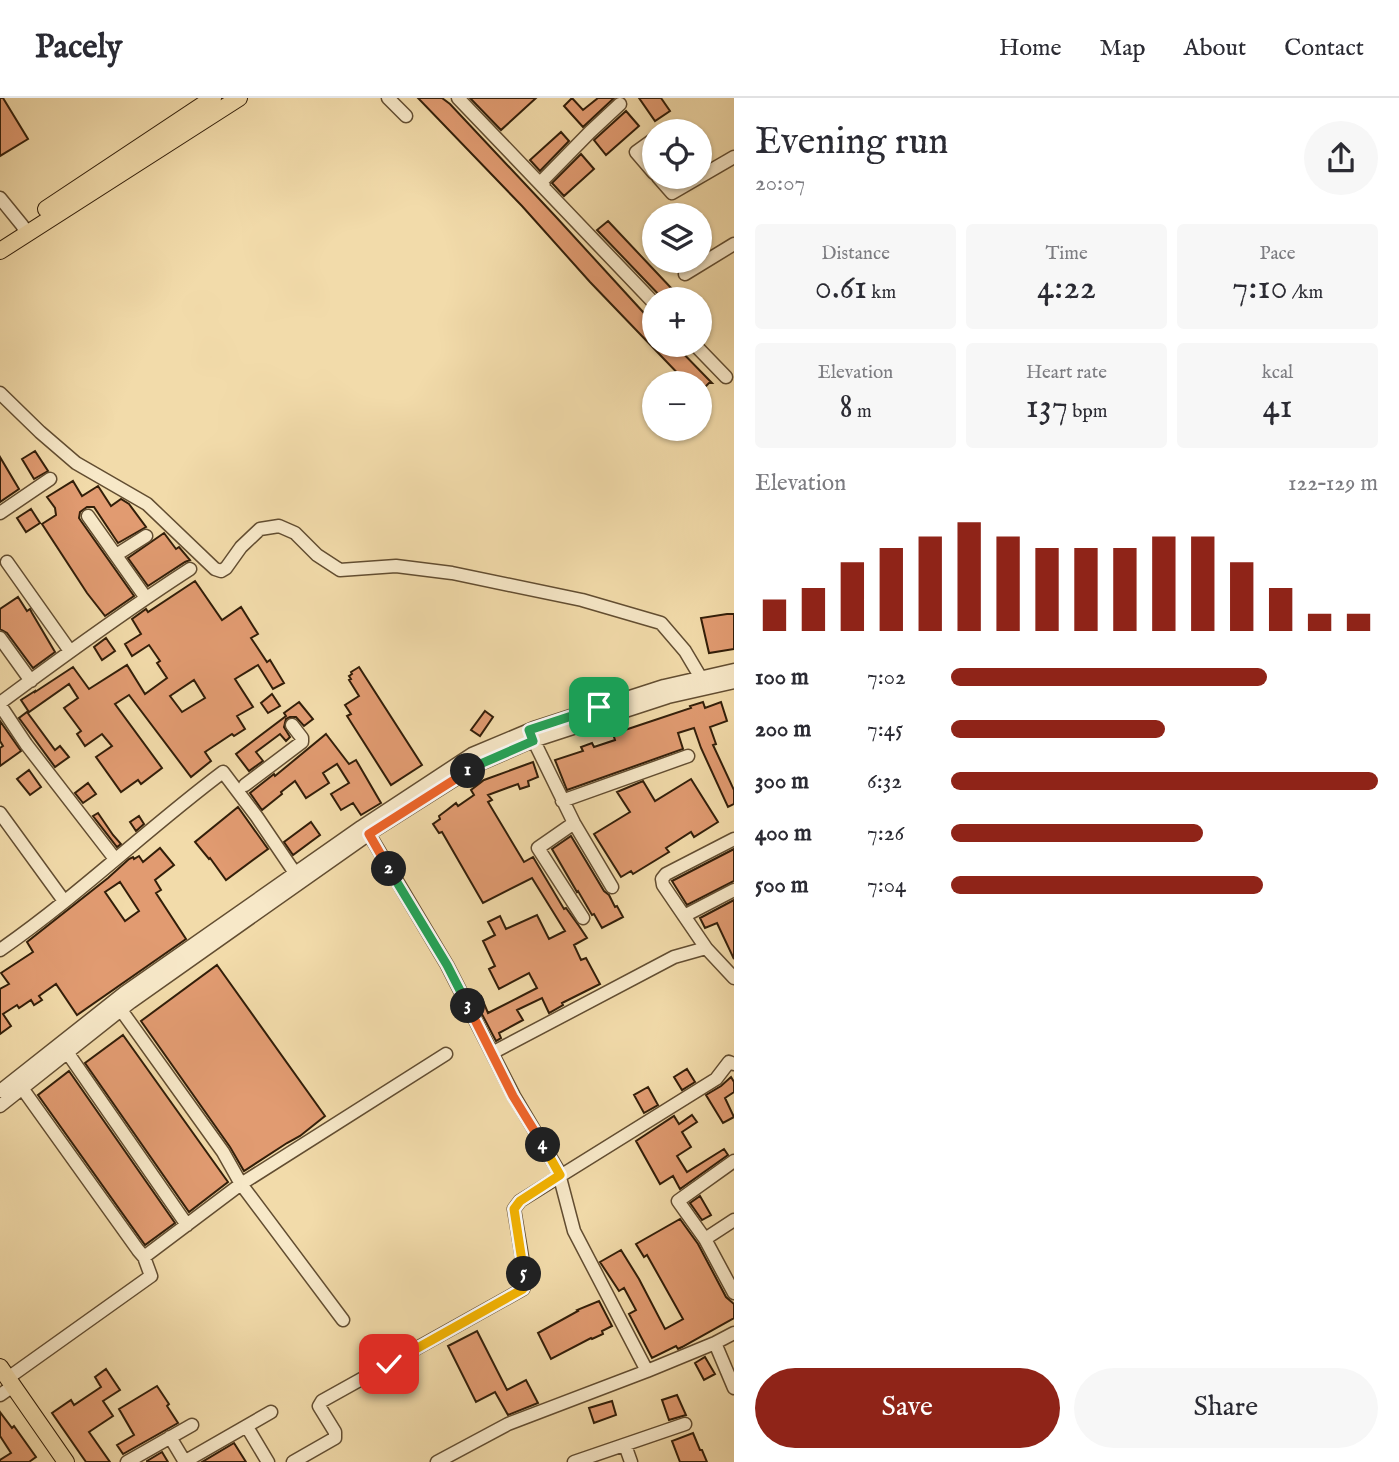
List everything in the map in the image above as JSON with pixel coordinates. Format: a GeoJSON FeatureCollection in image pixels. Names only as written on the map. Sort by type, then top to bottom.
{"type":"FeatureCollection","features":[{"type":"Feature","properties":{"kind":"main road"},"geometry":{"type":"LineString","coordinates":[[0,251],[25,229],[214,98]]}},
{"type":"Feature","properties":{"kind":"main road"},"geometry":{"type":"LineString","coordinates":[[0,240],[25,229],[239,98]]}},
{"type":"Feature","properties":{"kind":"main road"},"geometry":{"type":"LineString","coordinates":[[4,1383],[54,1462]]}},
{"type":"Feature","properties":{"kind":"main road"},"geometry":{"type":"LineString","coordinates":[[4,1383],[66,1462]]}},
{"type":"Feature","properties":{"kind":"street"},"geometry":{"type":"LineString","coordinates":[[388,98],[406,116]]}},
{"type":"Feature","properties":{"kind":"street"},"geometry":{"type":"LineString","coordinates":[[458,98],[642,290]]}},
{"type":"Feature","properties":{"kind":"street"},"geometry":{"type":"LineString","coordinates":[[544,188],[543,180],[620,104]]}},
{"type":"Feature","properties":{"kind":"street"},"geometry":{"type":"LineString","coordinates":[[712,170],[734,157]]}},
{"type":"Feature","properties":{"kind":"street"},"geometry":{"type":"LineString","coordinates":[[0,198],[25,229]]}},
{"type":"Feature","properties":{"kind":"street"},"geometry":{"type":"LineString","coordinates":[[685,274],[734,244]]}},
{"type":"Feature","properties":{"kind":"street"},"geometry":{"type":"LineString","coordinates":[[707,357],[726,377]]}},
{"type":"Feature","properties":{"kind":"street"},"geometry":{"type":"LineString","coordinates":[[0,393],[76,463],[146,505],[215,569],[221,571],[226,568],[242,547],[261,529],[279,526],[295,533],[317,555],[340,570],[396,566],[452,573],[582,600],[661,623],[685,651],[701,678]]}},
{"type":"Feature","properties":{"kind":"street"},"geometry":{"type":"LineString","coordinates":[[0,513],[50,479]]}},
{"type":"Feature","properties":{"kind":"street"},"geometry":{"type":"LineString","coordinates":[[88,516],[146,597]]}},
{"type":"Feature","properties":{"kind":"street"},"geometry":{"type":"LineString","coordinates":[[116,555],[146,536]]}},
{"type":"Feature","properties":{"kind":"street"},"geometry":{"type":"LineString","coordinates":[[7,562],[70,652]]}},
{"type":"Feature","properties":{"kind":"street"},"geometry":{"type":"LineString","coordinates":[[115,859],[26,744],[0,704],[146,597],[190,569]]}},
{"type":"Feature","properties":{"kind":"street"},"geometry":{"type":"LineString","coordinates":[[0,638],[31,681]]}},
{"type":"Feature","properties":{"kind":"street"},"geometry":{"type":"LineString","coordinates":[[0,1091],[124,993],[298,877],[478,765],[531,736],[664,686],[734,670]]}},
{"type":"Feature","properties":{"kind":"street"},"geometry":{"type":"LineString","coordinates":[[0,1105],[361,827],[472,754],[668,697],[734,682]]}},
{"type":"Feature","properties":{"kind":"street"},"geometry":{"type":"LineString","coordinates":[[241,789],[302,741],[292,725]]}},
{"type":"Feature","properties":{"kind":"street"},"geometry":{"type":"LineString","coordinates":[[531,736],[573,823],[612,887]]}},
{"type":"Feature","properties":{"kind":"street"},"geometry":{"type":"LineString","coordinates":[[562,801],[688,756]]}},
{"type":"Feature","properties":{"kind":"street"},"geometry":{"type":"LineString","coordinates":[[0,950],[37,924],[223,772],[241,789],[298,877]]}},
{"type":"Feature","properties":{"kind":"street"},"geometry":{"type":"LineString","coordinates":[[0,813],[64,901]]}},
{"type":"Feature","properties":{"kind":"street"},"geometry":{"type":"LineString","coordinates":[[573,823],[538,848],[583,918]]}},
{"type":"Feature","properties":{"kind":"street"},"geometry":{"type":"LineString","coordinates":[[369,834],[447,965],[513,1096],[558,1170],[574,1231],[646,1371]]}},
{"type":"Feature","properties":{"kind":"street"},"geometry":{"type":"LineString","coordinates":[[734,839],[666,874],[662,879],[663,885],[706,948],[734,978]]}},
{"type":"Feature","properties":{"kind":"street"},"geometry":{"type":"LineString","coordinates":[[684,916],[734,890]]}},
{"type":"Feature","properties":{"kind":"street"},"geometry":{"type":"LineString","coordinates":[[492,1053],[674,957],[706,948]]}},
{"type":"Feature","properties":{"kind":"street"},"geometry":{"type":"LineString","coordinates":[[121,1010],[222,1152],[241,1184],[343,1320]]}},
{"type":"Feature","properties":{"kind":"street"},"geometry":{"type":"LineString","coordinates":[[68,1052],[187,1225]]}},
{"type":"Feature","properties":{"kind":"street"},"geometry":{"type":"LineString","coordinates":[[144,1257],[241,1184],[446,1054]]}},
{"type":"Feature","properties":{"kind":"street"},"geometry":{"type":"LineString","coordinates":[[293,1462],[335,1438],[335,1432],[319,1406],[322,1401],[523,1289],[526,1281],[514,1209],[520,1201],[716,1079],[729,1062],[734,1064]]}},
{"type":"Feature","properties":{"kind":"street"},"geometry":{"type":"LineString","coordinates":[[4,1383],[151,1276],[144,1257],[22,1088]]}},
{"type":"Feature","properties":{"kind":"street"},"geometry":{"type":"LineString","coordinates":[[734,1161],[678,1201],[705,1240],[734,1293]]}},
{"type":"Feature","properties":{"kind":"street"},"geometry":{"type":"LineString","coordinates":[[705,1240],[734,1220]]}},
{"type":"Feature","properties":{"kind":"street"},"geometry":{"type":"LineString","coordinates":[[437,1462],[508,1424],[646,1371],[734,1333]]}},
{"type":"Feature","properties":{"kind":"street"},"geometry":{"type":"LineString","coordinates":[[715,1343],[734,1388]]}},
{"type":"Feature","properties":{"kind":"street"},"geometry":{"type":"LineString","coordinates":[[170,1437],[184,1462],[271,1412]]}},
{"type":"Feature","properties":{"kind":"street"},"geometry":{"type":"LineString","coordinates":[[574,1462],[685,1424]]}},
{"type":"Feature","properties":{"kind":"street"},"geometry":{"type":"LineString","coordinates":[[127,1462],[192,1425]]}},
{"type":"Feature","properties":{"kind":"street"},"geometry":{"type":"LineString","coordinates":[[247,1427],[268,1462]]}},
{"type":"Feature","properties":{"kind":"street"},"geometry":{"type":"LineString","coordinates":[[625,1445],[631,1462]]}},
{"type":"Feature","properties":{"kind":"building"},"geometry":{"type":"Polygon","coordinates":[[[0,98],[3,98],[28,139],[0,156],[0,98]]]}},
{"type":"Feature","properties":{"kind":"building"},"geometry":{"type":"Polygon","coordinates":[[[418,98],[442,98],[450,104],[642,311],[642,336],[590,282],[522,206],[418,98]]]}},
{"type":"Feature","properties":{"kind":"building"},"geometry":{"type":"Polygon","coordinates":[[[470,98],[536,98],[501,130],[470,98]]]}},
{"type":"Feature","properties":{"kind":"building"},"geometry":{"type":"Polygon","coordinates":[[[572,98],[583,110],[598,98],[614,98],[583,127],[564,106],[572,98]]]}},
{"type":"Feature","properties":{"kind":"building"},"geometry":{"type":"Polygon","coordinates":[[[639,98],[661,98],[670,111],[654,119],[639,98]]]}},
{"type":"Feature","properties":{"kind":"building"},"geometry":{"type":"Polygon","coordinates":[[[626,111],[639,126],[606,155],[594,140],[626,111]]]}},
{"type":"Feature","properties":{"kind":"building"},"geometry":{"type":"Polygon","coordinates":[[[561,132],[569,141],[540,171],[530,160],[561,132]]]}},
{"type":"Feature","properties":{"kind":"building"},"geometry":{"type":"Polygon","coordinates":[[[581,154],[594,169],[564,196],[552,183],[581,154]]]}},
{"type":"Feature","properties":{"kind":"building"},"geometry":{"type":"Polygon","coordinates":[[[608,221],[642,257],[642,273],[657,273],[670,287],[652,287],[597,230],[608,221]]]}},
{"type":"Feature","properties":{"kind":"building"},"geometry":{"type":"Polygon","coordinates":[[[662,357],[687,357],[700,371],[675,371],[662,357]]]}},
{"type":"Feature","properties":{"kind":"building"},"geometry":{"type":"Polygon","coordinates":[[[35,451],[48,471],[34,479],[22,459],[35,451]]]}},
{"type":"Feature","properties":{"kind":"building"},"geometry":{"type":"Polygon","coordinates":[[[0,457],[19,489],[0,502],[0,457]]]}},
{"type":"Feature","properties":{"kind":"building"},"geometry":{"type":"Polygon","coordinates":[[[73,481],[82,496],[98,486],[111,506],[121,499],[129,504],[146,527],[118,543],[94,507],[87,507],[80,512],[79,518],[134,596],[105,616],[42,524],[56,515],[55,508],[47,497],[73,481]]]}},
{"type":"Feature","properties":{"kind":"building"},"geometry":{"type":"Polygon","coordinates":[[[31,509],[40,523],[26,532],[17,518],[31,509]]]}},
{"type":"Feature","properties":{"kind":"building"},"geometry":{"type":"Polygon","coordinates":[[[164,533],[176,549],[179,547],[190,560],[148,586],[128,558],[164,533]]]}},
{"type":"Feature","properties":{"kind":"building"},"geometry":{"type":"Polygon","coordinates":[[[195,581],[222,620],[241,607],[258,634],[251,638],[267,662],[270,660],[284,683],[273,689],[258,665],[235,679],[253,707],[237,716],[245,729],[234,736],[232,734],[205,752],[211,761],[191,777],[129,695],[115,704],[162,768],[141,784],[138,780],[121,792],[96,757],[112,746],[102,734],[85,746],[77,734],[81,731],[64,708],[78,698],[69,684],[29,712],[21,700],[73,667],[89,689],[127,665],[145,694],[167,678],[149,645],[132,656],[125,644],[141,634],[132,619],[146,609],[148,612],[195,581]],[[194,680],[170,696],[182,712],[205,698],[194,680]]]}},
{"type":"Feature","properties":{"kind":"building"},"geometry":{"type":"Polygon","coordinates":[[[18,597],[27,611],[30,609],[55,652],[33,668],[7,633],[0,629],[0,609],[18,597]]]}},
{"type":"Feature","properties":{"kind":"building"},"geometry":{"type":"Polygon","coordinates":[[[734,614],[734,649],[709,653],[701,618],[734,614]]]}},
{"type":"Feature","properties":{"kind":"building"},"geometry":{"type":"Polygon","coordinates":[[[106,638],[115,651],[102,660],[94,647],[106,638]]]}},
{"type":"Feature","properties":{"kind":"building"},"geometry":{"type":"Polygon","coordinates":[[[359,667],[422,765],[391,785],[347,716],[351,714],[345,705],[359,696],[349,676],[359,667]]]}},
{"type":"Feature","properties":{"kind":"building"},"geometry":{"type":"Polygon","coordinates":[[[272,694],[280,706],[268,713],[261,703],[272,694]]]}},
{"type":"Feature","properties":{"kind":"building"},"geometry":{"type":"Polygon","coordinates":[[[299,702],[313,719],[304,726],[296,717],[286,719],[284,727],[290,737],[286,741],[280,734],[256,752],[263,761],[249,771],[236,754],[286,716],[284,713],[299,702]]]}},
{"type":"Feature","properties":{"kind":"building"},"geometry":{"type":"Polygon","coordinates":[[[703,702],[705,708],[721,702],[727,721],[710,727],[716,744],[713,745],[734,790],[734,804],[728,807],[694,728],[678,733],[683,749],[567,790],[555,760],[583,751],[581,747],[592,743],[594,747],[615,740],[613,734],[703,702]]]}},
{"type":"Feature","properties":{"kind":"building"},"geometry":{"type":"Polygon","coordinates":[[[485,711],[493,717],[480,736],[471,730],[485,711]]]}},
{"type":"Feature","properties":{"kind":"building"},"geometry":{"type":"Polygon","coordinates":[[[27,712],[55,750],[60,746],[69,757],[55,767],[19,718],[27,712]]]}},
{"type":"Feature","properties":{"kind":"building"},"geometry":{"type":"Polygon","coordinates":[[[0,721],[21,751],[0,766],[0,748],[3,746],[0,741],[0,721]]]}},
{"type":"Feature","properties":{"kind":"building"},"geometry":{"type":"Polygon","coordinates":[[[326,734],[349,764],[356,760],[381,803],[361,815],[353,803],[341,810],[331,794],[349,783],[337,764],[323,773],[329,783],[306,798],[295,781],[262,810],[250,793],[326,734]]]}},
{"type":"Feature","properties":{"kind":"building"},"geometry":{"type":"Polygon","coordinates":[[[533,762],[538,777],[528,781],[529,786],[520,789],[518,784],[488,795],[492,800],[488,802],[524,862],[533,857],[564,909],[566,908],[587,938],[574,945],[581,960],[586,958],[600,984],[562,1003],[563,1005],[549,1013],[542,998],[517,1010],[523,1020],[499,1033],[501,1038],[496,1041],[474,999],[481,996],[488,1013],[537,988],[529,973],[499,989],[489,969],[495,966],[483,941],[495,935],[488,922],[500,916],[506,929],[537,915],[549,939],[565,931],[532,878],[483,903],[442,832],[439,833],[433,824],[456,803],[458,806],[474,795],[471,790],[484,780],[533,762]]]}},
{"type":"Feature","properties":{"kind":"building"},"geometry":{"type":"Polygon","coordinates":[[[29,770],[41,787],[30,795],[17,779],[29,770]]]}},
{"type":"Feature","properties":{"kind":"building"},"geometry":{"type":"Polygon","coordinates":[[[691,779],[718,822],[694,837],[691,832],[666,848],[669,852],[633,874],[631,871],[621,877],[594,834],[630,812],[617,792],[643,781],[655,801],[691,779]]]}},
{"type":"Feature","properties":{"kind":"building"},"geometry":{"type":"Polygon","coordinates":[[[88,783],[96,794],[83,803],[75,793],[88,783]]]}},
{"type":"Feature","properties":{"kind":"building"},"geometry":{"type":"Polygon","coordinates":[[[238,807],[268,849],[226,880],[195,842],[238,807]]]}},
{"type":"Feature","properties":{"kind":"building"},"geometry":{"type":"Polygon","coordinates":[[[98,813],[121,844],[117,847],[93,816],[98,813]]]}},
{"type":"Feature","properties":{"kind":"building"},"geometry":{"type":"Polygon","coordinates":[[[139,816],[144,824],[136,831],[130,822],[139,816]]]}},
{"type":"Feature","properties":{"kind":"building"},"geometry":{"type":"Polygon","coordinates":[[[311,822],[320,835],[293,855],[284,842],[311,822]]]}},
{"type":"Feature","properties":{"kind":"building"},"geometry":{"type":"Polygon","coordinates":[[[571,836],[623,917],[602,928],[552,849],[571,836]]]}},
{"type":"Feature","properties":{"kind":"building"},"geometry":{"type":"Polygon","coordinates":[[[160,848],[174,865],[155,880],[161,890],[156,893],[186,939],[77,1015],[56,984],[39,996],[42,1000],[34,1005],[31,1000],[3,1014],[11,1026],[0,1034],[0,989],[9,984],[1,973],[33,952],[27,942],[129,859],[139,856],[143,862],[160,848]],[[120,882],[105,892],[125,921],[139,911],[120,882]]]}},
{"type":"Feature","properties":{"kind":"building"},"geometry":{"type":"Polygon","coordinates":[[[734,849],[734,881],[687,905],[672,881],[734,849]]]}},
{"type":"Feature","properties":{"kind":"building"},"geometry":{"type":"Polygon","coordinates":[[[734,900],[734,959],[717,923],[705,928],[700,918],[734,900]]]}},
{"type":"Feature","properties":{"kind":"building"},"geometry":{"type":"Polygon","coordinates":[[[217,965],[325,1116],[300,1136],[244,1171],[141,1021],[217,965]]]}},
{"type":"Feature","properties":{"kind":"building"},"geometry":{"type":"Polygon","coordinates":[[[123,1035],[228,1182],[189,1212],[85,1063],[123,1035]]]}},
{"type":"Feature","properties":{"kind":"building"},"geometry":{"type":"Polygon","coordinates":[[[687,1069],[695,1082],[682,1090],[674,1077],[687,1069]]]}},
{"type":"Feature","properties":{"kind":"building"},"geometry":{"type":"Polygon","coordinates":[[[69,1071],[175,1223],[145,1245],[38,1095],[69,1071]]]}},
{"type":"Feature","properties":{"kind":"building"},"geometry":{"type":"Polygon","coordinates":[[[731,1077],[734,1092],[725,1098],[734,1117],[723,1123],[706,1095],[731,1077]]]}},
{"type":"Feature","properties":{"kind":"building"},"geometry":{"type":"Polygon","coordinates":[[[648,1087],[658,1105],[644,1113],[634,1095],[648,1087]]]}},
{"type":"Feature","properties":{"kind":"building"},"geometry":{"type":"Polygon","coordinates":[[[692,1115],[697,1122],[682,1132],[691,1147],[677,1156],[687,1172],[724,1149],[728,1155],[680,1189],[673,1176],[660,1184],[636,1141],[674,1116],[679,1124],[692,1115]]]}},
{"type":"Feature","properties":{"kind":"building"},"geometry":{"type":"Polygon","coordinates":[[[700,1196],[711,1215],[702,1220],[690,1203],[700,1196]]]}},
{"type":"Feature","properties":{"kind":"building"},"geometry":{"type":"Polygon","coordinates":[[[680,1219],[698,1244],[726,1297],[734,1304],[734,1318],[678,1349],[676,1346],[652,1358],[629,1314],[636,1310],[624,1288],[619,1291],[600,1262],[621,1250],[665,1329],[683,1319],[647,1255],[644,1257],[636,1244],[680,1219]]]}},
{"type":"Feature","properties":{"kind":"building"},"geometry":{"type":"Polygon","coordinates":[[[599,1301],[612,1326],[602,1331],[603,1334],[551,1359],[538,1333],[577,1310],[599,1301]]]}},
{"type":"Feature","properties":{"kind":"building"},"geometry":{"type":"Polygon","coordinates":[[[477,1331],[507,1390],[526,1380],[538,1403],[508,1415],[495,1392],[476,1402],[448,1346],[477,1331]]]}},
{"type":"Feature","properties":{"kind":"building"},"geometry":{"type":"Polygon","coordinates":[[[705,1357],[715,1374],[704,1380],[695,1363],[705,1357]]]}},
{"type":"Feature","properties":{"kind":"building"},"geometry":{"type":"Polygon","coordinates":[[[106,1369],[120,1390],[103,1401],[113,1416],[89,1432],[110,1462],[86,1462],[52,1413],[71,1400],[74,1405],[101,1387],[95,1377],[106,1369]]]}},
{"type":"Feature","properties":{"kind":"building"},"geometry":{"type":"Polygon","coordinates":[[[157,1386],[178,1423],[123,1454],[117,1445],[134,1435],[119,1409],[157,1386]]]}},
{"type":"Feature","properties":{"kind":"building"},"geometry":{"type":"Polygon","coordinates":[[[677,1395],[686,1415],[669,1420],[662,1400],[677,1395]]]}},
{"type":"Feature","properties":{"kind":"building"},"geometry":{"type":"Polygon","coordinates":[[[612,1401],[616,1415],[594,1423],[589,1408],[612,1401]]]}},
{"type":"Feature","properties":{"kind":"building"},"geometry":{"type":"Polygon","coordinates":[[[0,1412],[12,1428],[14,1426],[36,1457],[29,1462],[0,1462],[11,1453],[0,1436],[0,1412]]]}},
{"type":"Feature","properties":{"kind":"building"},"geometry":{"type":"Polygon","coordinates":[[[693,1433],[707,1462],[680,1462],[672,1441],[693,1433]]]}},
{"type":"Feature","properties":{"kind":"building"},"geometry":{"type":"Polygon","coordinates":[[[234,1443],[246,1462],[202,1462],[234,1443]]]}},
{"type":"Feature","properties":{"kind":"building"},"geometry":{"type":"Polygon","coordinates":[[[162,1452],[168,1462],[147,1462],[147,1461],[162,1452]]]}},
{"type":"Feature","properties":{"kind":"route"},"geometry":{"type":"LineString","coordinates":[[389,1364],[523,1289],[526,1281],[514,1209],[520,1201],[560,1175],[513,1096],[447,965],[369,834],[478,765],[533,741],[529,730],[599,707]]}}]}
